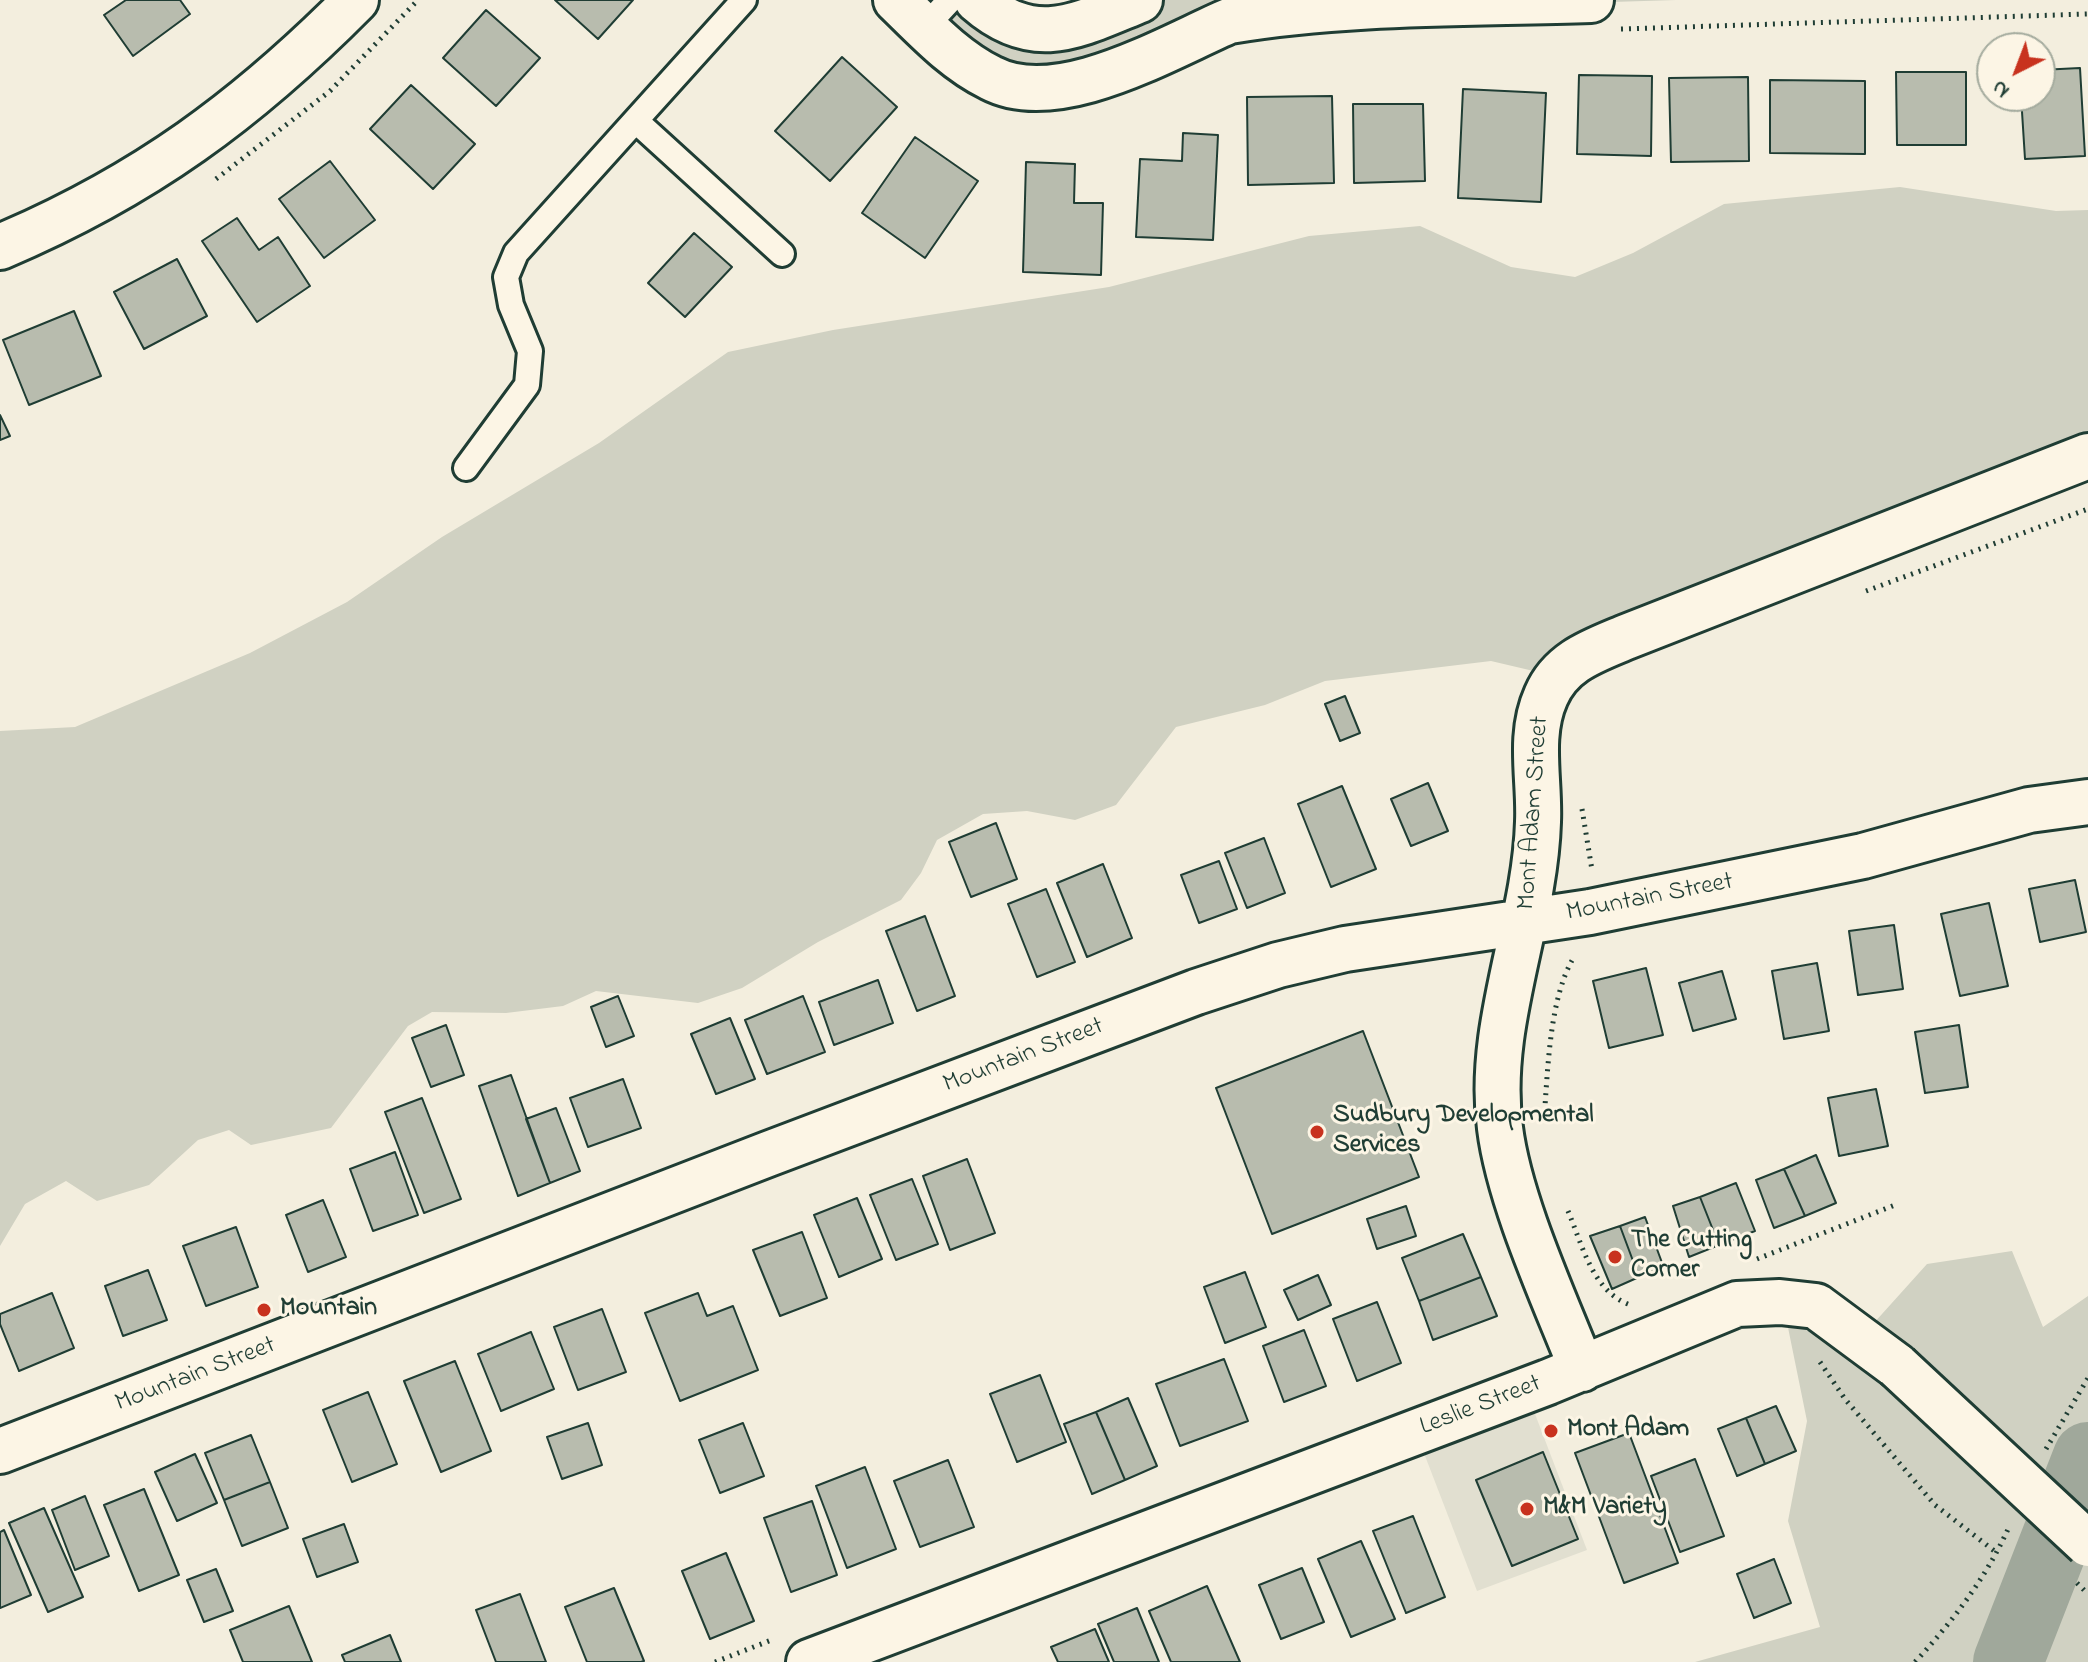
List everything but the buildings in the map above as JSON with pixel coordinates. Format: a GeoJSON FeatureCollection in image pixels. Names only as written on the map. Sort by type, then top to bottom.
{"type":"FeatureCollection","features":[{"type":"Feature","properties":{"kind":"street"},"geometry":{"type":"LineString","coordinates":[[0,247],[73,216],[154,170],[239,109],[305,52],[356,0]]}},
{"type":"Feature","properties":{"kind":"street"},"geometry":{"type":"LineString","coordinates":[[977,0],[995,16],[1025,30],[1045,31],[1075,26],[1140,0]]}},
{"type":"Feature","properties":{"kind":"street"},"geometry":{"type":"LineString","coordinates":[[924,9],[955,55],[993,80],[1046,88],[1086,83],[1229,21],[1387,3],[1591,0]]}},
{"type":"Feature","properties":{"kind":"street","name":"Mont Adam Street"},"geometry":{"type":"LineString","coordinates":[[1582,1369],[1504,1155],[1497,1093],[1538,821],[1537,731],[1545,699],[1557,675],[1579,657],[1626,637],[2088,456]]}},
{"type":"Feature","properties":{"kind":"street","name":"Mountain Street"},"geometry":{"type":"LineString","coordinates":[[0,1451],[1196,992],[1278,965],[1345,949],[1520,944],[1590,912],[1863,856],[2029,810],[2088,802]]}},
{"type":"Feature","properties":{"kind":"street","name":"Leslie Street"},"geometry":{"type":"LineString","coordinates":[[809,1662],[1582,1369],[1737,1304],[1780,1302],[1816,1306],[1897,1366],[2088,1544]]}},
{"type":"Feature","properties":{"kind":"lane"},"geometry":{"type":"LineString","coordinates":[[466,468],[527,385],[530,351],[511,305],[506,277],[516,253],[744,0]]}},
{"type":"Feature","properties":{"kind":"lane"},"geometry":{"type":"LineString","coordinates":[[636,121],[782,254]]}},
{"type":"Feature","properties":{"kind":"path"},"geometry":{"type":"LineString","coordinates":[[1853,596],[2088,509]]}},
{"type":"Feature","properties":{"kind":"path"},"geometry":{"type":"LineString","coordinates":[[1580,796],[1592,870],[1590,912]]}},
{"type":"Feature","properties":{"kind":"path"},"geometry":{"type":"LineString","coordinates":[[1520,944],[1579,948],[1565,971],[1549,1053],[1544,1122]]}},
{"type":"Feature","properties":{"kind":"path"},"geometry":{"type":"LineString","coordinates":[[1566,1207],[1596,1279],[1616,1299],[1636,1307]]}},
{"type":"Feature","properties":{"kind":"path"},"geometry":{"type":"LineString","coordinates":[[1835,1319],[1820,1345],[1820,1366],[1935,1505],[1997,1553],[1953,1621],[1915,1662]]}},
{"type":"Feature","properties":{"kind":"shaded area"},"geometry":{"type":"Polygon","coordinates":[[[892,0],[980,0],[996,14],[1133,0],[1676,0],[1386,9],[1275,17],[1048,91],[892,0]]]}},
{"type":"Feature","properties":{"kind":"shaded area"},"geometry":{"type":"Polygon","coordinates":[[[1900,187],[2056,211],[2088,210],[2088,459],[1559,677],[1491,661],[1325,681],[1265,705],[1176,727],[1116,805],[1075,820],[1027,811],[983,814],[937,840],[921,873],[901,900],[818,942],[742,988],[698,1003],[596,991],[563,1006],[506,1013],[432,1012],[408,1026],[331,1128],[251,1145],[229,1130],[198,1140],[149,1185],[97,1201],[66,1181],[25,1204],[0,1246],[0,731],[75,727],[250,653],[347,602],[442,537],[599,443],[728,352],[833,330],[1109,287],[1309,236],[1420,226],[1511,267],[1575,277],[1633,253],[1724,204],[1900,187]]]}},
{"type":"Feature","properties":{"kind":"shaded area"},"geometry":{"type":"Polygon","coordinates":[[[2012,1251],[2043,1327],[2088,1296],[2088,1662],[1695,1662],[1820,1627],[1788,1521],[1807,1421],[1782,1298],[1864,1334],[1927,1264],[2012,1251]]]}},
{"type":"Feature","properties":{"kind":"shaded area"},"geometry":{"type":"Polygon","coordinates":[[[1527,1393],[1587,1550],[1477,1591],[1417,1435],[1527,1393]]]}},
{"type":"Feature","properties":{"kind":"waterway"},"geometry":{"type":"LineString","coordinates":[[2008,1662],[2088,1457]]}},
{"type":"Feature","properties":{"kind":"place","name":"Sudbury Developmental Services"},"geometry":{"type":"Point","coordinates":[1317,1132]}},
{"type":"Feature","properties":{"kind":"place","name":"The Cutting Corner"},"geometry":{"type":"Point","coordinates":[1615,1257]}},
{"type":"Feature","properties":{"kind":"place","name":"Mountain"},"geometry":{"type":"Point","coordinates":[264,1310]}},
{"type":"Feature","properties":{"kind":"place","name":"Mont Adam"},"geometry":{"type":"Point","coordinates":[1551,1431]}},
{"type":"Feature","properties":{"kind":"place","name":"M&M Variety"},"geometry":{"type":"Point","coordinates":[1527,1509]}}]}
